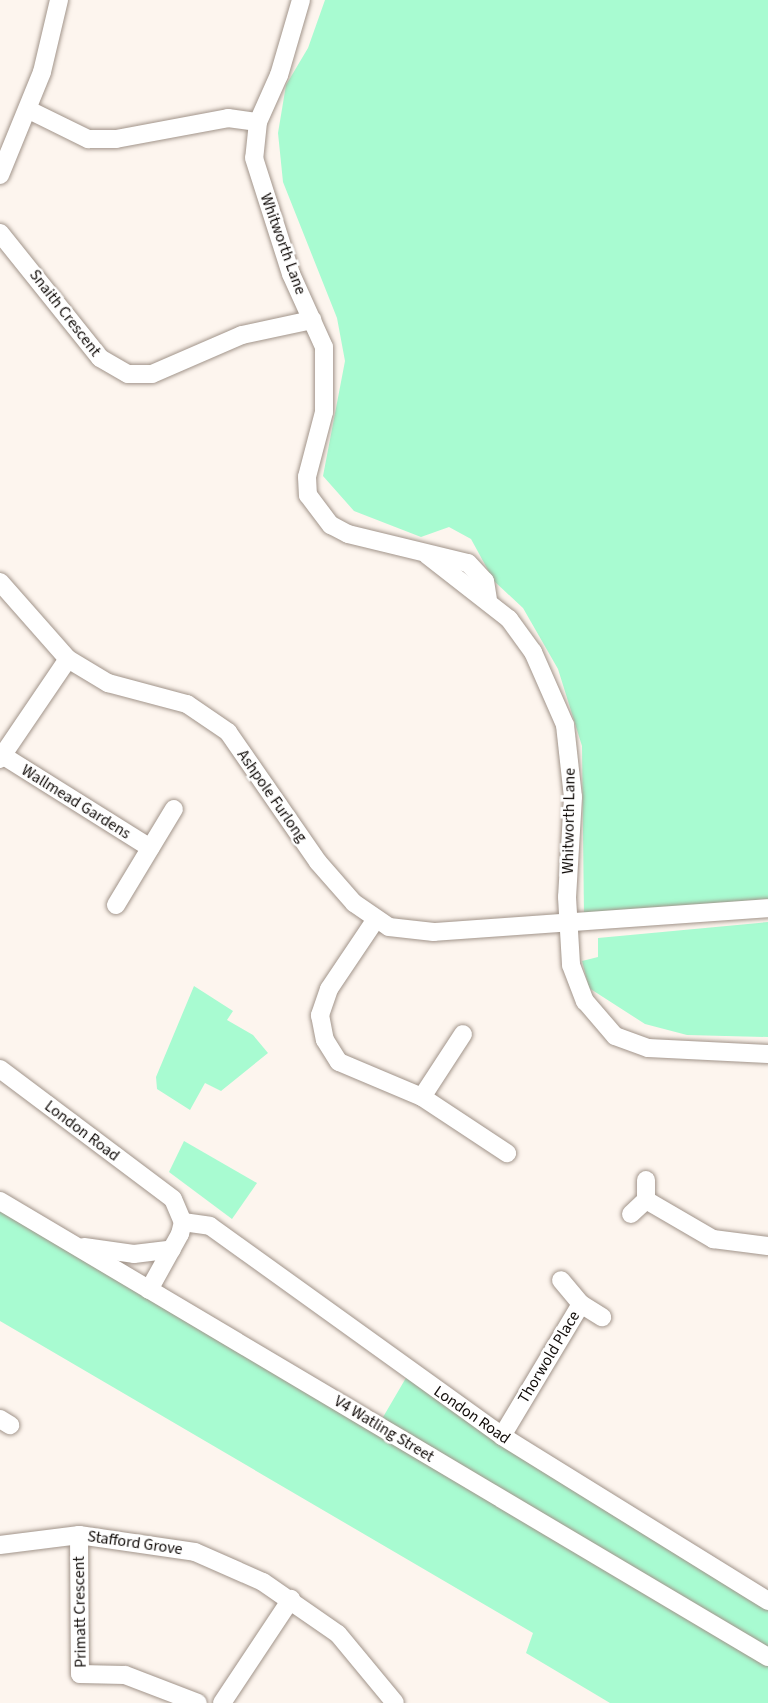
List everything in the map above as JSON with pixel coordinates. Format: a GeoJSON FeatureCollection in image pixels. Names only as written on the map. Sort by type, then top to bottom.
{"type":"FeatureCollection","features":[{"type":"Feature","properties":{"kind":"street"},"geometry":{"type":"LineString","coordinates":[[0,175],[29,110],[59,0]]}},
{"type":"Feature","properties":{"kind":"street","name":"Whitworth Lane"},"geometry":{"type":"LineString","coordinates":[[301,0],[279,75],[258,122],[258,179],[324,347],[328,378],[308,495],[331,525],[348,534],[427,555],[468,563],[485,581],[488,599],[533,652],[565,725],[573,797],[569,924]]}},
{"type":"Feature","properties":{"kind":"street"},"geometry":{"type":"LineString","coordinates":[[29,110],[88,139],[116,139],[228,118],[258,122]]}},
{"type":"Feature","properties":{"kind":"street","name":"Snaith Crescent"},"geometry":{"type":"LineString","coordinates":[[0,233],[100,358],[128,374],[152,374],[242,335],[312,320]]}},
{"type":"Feature","properties":{"kind":"street","name":"Ashpole Furlong"},"geometry":{"type":"LineString","coordinates":[[0,582],[68,659],[108,683],[209,715],[228,732],[318,862],[354,903],[389,927],[434,932],[768,908]]}},
{"type":"Feature","properties":{"kind":"street","name":"Wallmead Gardens"},"geometry":{"type":"LineString","coordinates":[[68,659],[1,757],[150,848]]}},
{"type":"Feature","properties":{"kind":"street"},"geometry":{"type":"LineString","coordinates":[[116,905],[174,809]]}},
{"type":"Feature","properties":{"kind":"street"},"geometry":{"type":"LineString","coordinates":[[376,919],[329,989],[320,1015],[325,1040],[339,1062],[422,1097],[507,1153]]}},
{"type":"Feature","properties":{"kind":"street"},"geometry":{"type":"LineString","coordinates":[[569,924],[571,965],[585,1001],[615,1036],[694,1054],[768,1054]]}},
{"type":"Feature","properties":{"kind":"street"},"geometry":{"type":"LineString","coordinates":[[422,1097],[463,1034]]}},
{"type":"Feature","properties":{"kind":"street","name":"London Road"},"geometry":{"type":"LineString","coordinates":[[0,1069],[173,1199],[183,1222],[210,1226],[502,1436],[768,1601]]}},
{"type":"Feature","properties":{"kind":"street"},"geometry":{"type":"LineString","coordinates":[[631,1214],[646,1200],[646,1180]]}},
{"type":"Feature","properties":{"kind":"street"},"geometry":{"type":"LineString","coordinates":[[646,1200],[713,1239],[768,1246]]}},
{"type":"Feature","properties":{"kind":"street","name":"V4 Watling Street"},"geometry":{"type":"LineString","coordinates":[[0,1201],[768,1657]]}},
{"type":"Feature","properties":{"kind":"street"},"geometry":{"type":"LineString","coordinates":[[149,1290],[172,1249],[183,1222]]}},
{"type":"Feature","properties":{"kind":"street"},"geometry":{"type":"LineString","coordinates":[[76,1246],[134,1254],[172,1249]]}},
{"type":"Feature","properties":{"kind":"street","name":"Thorwold Place"},"geometry":{"type":"LineString","coordinates":[[502,1436],[581,1304],[561,1280]]}},
{"type":"Feature","properties":{"kind":"street"},"geometry":{"type":"LineString","coordinates":[[581,1304],[602,1317]]}},
{"type":"Feature","properties":{"kind":"street","name":"Stafford Grove"},"geometry":{"type":"LineString","coordinates":[[0,1545],[79,1535],[195,1552],[291,1599],[338,1634],[394,1703]]}},
{"type":"Feature","properties":{"kind":"street","name":"Primatt Crescent"},"geometry":{"type":"LineString","coordinates":[[79,1535],[80,1674],[125,1675],[198,1703]]}},
{"type":"Feature","properties":{"kind":"street"},"geometry":{"type":"LineString","coordinates":[[222,1703],[291,1599]]}},
{"type":"Feature","properties":{"kind":"green space"},"geometry":{"type":"Polygon","coordinates":[[[325,0],[768,0],[768,899],[584,916],[582,746],[558,669],[523,608],[494,581],[471,539],[449,527],[421,537],[354,511],[323,476],[345,361],[337,318],[283,182],[278,133],[286,85],[308,48],[325,0]]]}},
{"type":"Feature","properties":{"kind":"green space"},"geometry":{"type":"Polygon","coordinates":[[[768,922],[768,1037],[687,1035],[645,1024],[589,988],[582,961],[598,957],[598,938],[768,922]]]}},
{"type":"Feature","properties":{"kind":"green space"},"geometry":{"type":"Polygon","coordinates":[[[194,986],[233,1011],[227,1020],[253,1035],[268,1053],[221,1091],[205,1083],[190,1110],[157,1089],[156,1077],[194,986]]]}},
{"type":"Feature","properties":{"kind":"green space"},"geometry":{"type":"Polygon","coordinates":[[[184,1141],[257,1183],[232,1219],[169,1172],[184,1141]]]}},
{"type":"Feature","properties":{"kind":"green space"},"geometry":{"type":"Polygon","coordinates":[[[0,1201],[379,1424],[410,1371],[768,1601],[768,1703],[610,1703],[526,1653],[533,1633],[0,1321],[0,1201]]]}}]}
